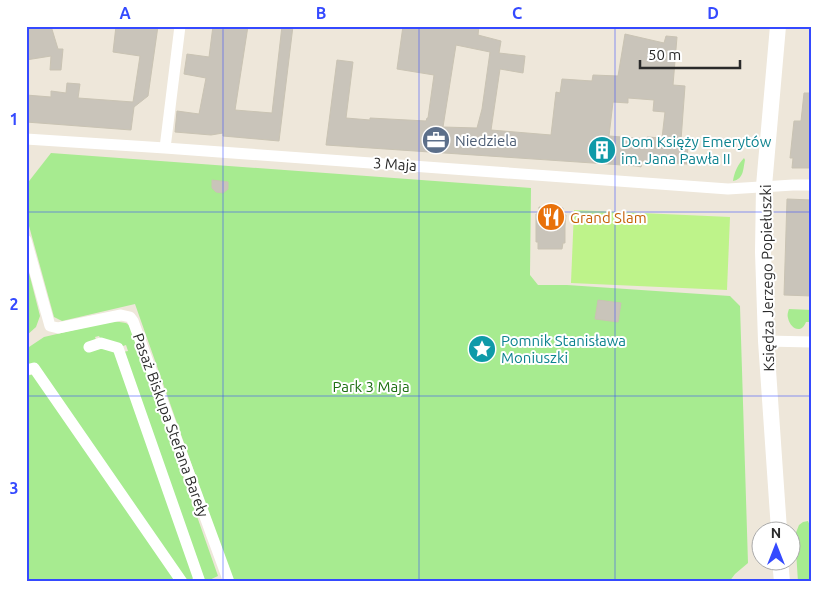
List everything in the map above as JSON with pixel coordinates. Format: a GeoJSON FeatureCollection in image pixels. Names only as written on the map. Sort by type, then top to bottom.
{"type":"FeatureCollection","features":[{"type":"Feature","properties":{"kind":"main road","name":"Księdza Jerzego Popiełuszki"},"geometry":{"type":"LineString","coordinates":[[778,26],[764,186],[763,252],[766,340],[778,520]]}},
{"type":"Feature","properties":{"kind":"street"},"geometry":{"type":"LineString","coordinates":[[165,148],[180,26]]}},
{"type":"Feature","properties":{"kind":"street","name":"3 Maja"},"geometry":{"type":"LineString","coordinates":[[26,139],[728,189],[812,185]]}},
{"type":"Feature","properties":{"kind":"street","name":"Pasaż Biskupa Stefana Bareły"},"geometry":{"type":"LineString","coordinates":[[26,240],[50,326],[58,328],[121,315],[133,321],[230,582]]}},
{"type":"Feature","properties":{"kind":"street"},"geometry":{"type":"LineString","coordinates":[[766,340],[812,342]]}},
{"type":"Feature","properties":{"kind":"street"},"geometry":{"type":"LineString","coordinates":[[88,347],[101,343],[118,348],[200,582]]}},
{"type":"Feature","properties":{"kind":"street"},"geometry":{"type":"LineString","coordinates":[[26,370],[34,368],[182,582]]}},
{"type":"Feature","properties":{"kind":"green space","name":"Park 3 Maja"},"geometry":{"type":"Polygon","coordinates":[[[51,153],[531,188],[530,275],[538,285],[567,285],[730,296],[740,306],[748,563],[729,582],[233,582],[135,304],[62,321],[54,317],[26,215],[26,185],[51,153]]]}},
{"type":"Feature","properties":{"kind":"green space"},"geometry":{"type":"Polygon","coordinates":[[[744,158],[741,176],[733,181],[734,175],[744,158]]]}},
{"type":"Feature","properties":{"kind":"green space"},"geometry":{"type":"Polygon","coordinates":[[[574,210],[730,217],[727,290],[571,283],[574,210]]]}},
{"type":"Feature","properties":{"kind":"green space"},"geometry":{"type":"Polygon","coordinates":[[[26,261],[40,316],[36,327],[26,336],[26,261]]]}},
{"type":"Feature","properties":{"kind":"green space"},"geometry":{"type":"Polygon","coordinates":[[[789,309],[812,310],[812,322],[806,322],[804,326],[796,329],[789,322],[789,309]]]}},
{"type":"Feature","properties":{"kind":"green space"},"geometry":{"type":"Polygon","coordinates":[[[113,321],[126,323],[130,326],[218,576],[205,582],[123,352],[128,351],[126,345],[123,346],[99,336],[95,337],[100,345],[116,351],[194,575],[192,580],[185,581],[41,373],[36,363],[26,366],[26,349],[44,337],[113,321]]]}},
{"type":"Feature","properties":{"kind":"green space"},"geometry":{"type":"Polygon","coordinates":[[[34,374],[178,582],[26,582],[26,376],[34,374]]]}},
{"type":"Feature","properties":{"kind":"green space"},"geometry":{"type":"Polygon","coordinates":[[[808,521],[810,526],[812,582],[798,582],[797,570],[800,570],[800,524],[808,521]]]}},
{"type":"Feature","properties":{"kind":"building"},"geometry":{"type":"Polygon","coordinates":[[[26,26],[51,26],[58,49],[63,49],[61,70],[50,70],[51,56],[26,60],[26,26]]]}},
{"type":"Feature","properties":{"kind":"building"},"geometry":{"type":"Polygon","coordinates":[[[116,26],[158,26],[148,96],[134,107],[131,130],[26,122],[26,95],[51,97],[51,91],[66,93],[67,83],[80,84],[78,98],[133,102],[140,56],[113,52],[116,26]]]}},
{"type":"Feature","properties":{"kind":"building"},"geometry":{"type":"Polygon","coordinates":[[[213,26],[248,26],[235,110],[272,113],[282,26],[293,26],[279,141],[223,136],[223,133],[211,135],[175,132],[177,111],[199,114],[206,78],[184,74],[187,54],[209,57],[213,26]]]}},
{"type":"Feature","properties":{"kind":"building"},"geometry":{"type":"Polygon","coordinates":[[[403,26],[479,26],[478,35],[501,41],[499,53],[525,56],[523,73],[500,69],[491,130],[551,135],[556,92],[560,93],[562,79],[592,81],[593,75],[618,76],[625,34],[664,43],[666,36],[677,37],[673,85],[685,86],[681,140],[688,141],[687,164],[642,161],[641,167],[326,145],[337,60],[353,62],[346,118],[426,121],[434,75],[397,69],[403,26]],[[456,45],[443,127],[477,128],[482,109],[490,52],[456,45]],[[628,98],[628,103],[613,102],[609,136],[647,139],[647,137],[662,138],[665,112],[653,111],[654,100],[628,98]]]}},
{"type":"Feature","properties":{"kind":"building"},"geometry":{"type":"Polygon","coordinates":[[[804,93],[812,93],[812,168],[792,168],[793,158],[790,158],[794,121],[801,121],[804,93]]]}},
{"type":"Feature","properties":{"kind":"building"},"geometry":{"type":"Polygon","coordinates":[[[212,180],[228,182],[228,189],[223,193],[216,192],[212,188],[212,180]]]}},
{"type":"Feature","properties":{"kind":"building"},"geometry":{"type":"Polygon","coordinates":[[[787,199],[812,200],[812,296],[784,295],[787,199]]]}},
{"type":"Feature","properties":{"kind":"building"},"geometry":{"type":"Polygon","coordinates":[[[539,207],[563,208],[563,214],[566,215],[565,243],[563,243],[562,249],[538,249],[538,242],[536,242],[536,214],[539,214],[539,207]]]}},
{"type":"Feature","properties":{"kind":"building"},"geometry":{"type":"Polygon","coordinates":[[[598,300],[621,303],[618,322],[595,319],[598,300]]]}},
{"type":"Feature","properties":{"kind":"place","name":"Niedziela"},"geometry":{"type":"Point","coordinates":[436,140]}},
{"type":"Feature","properties":{"kind":"place","name":"Dom Księży Emerytów im. Jana Pawła II"},"geometry":{"type":"Point","coordinates":[602,150]}},
{"type":"Feature","properties":{"kind":"place","name":"Grand Slam"},"geometry":{"type":"Point","coordinates":[551,217]}},
{"type":"Feature","properties":{"kind":"place","name":"Pomnik Stanisława Moniuszki"},"geometry":{"type":"Point","coordinates":[482,349]}}]}
